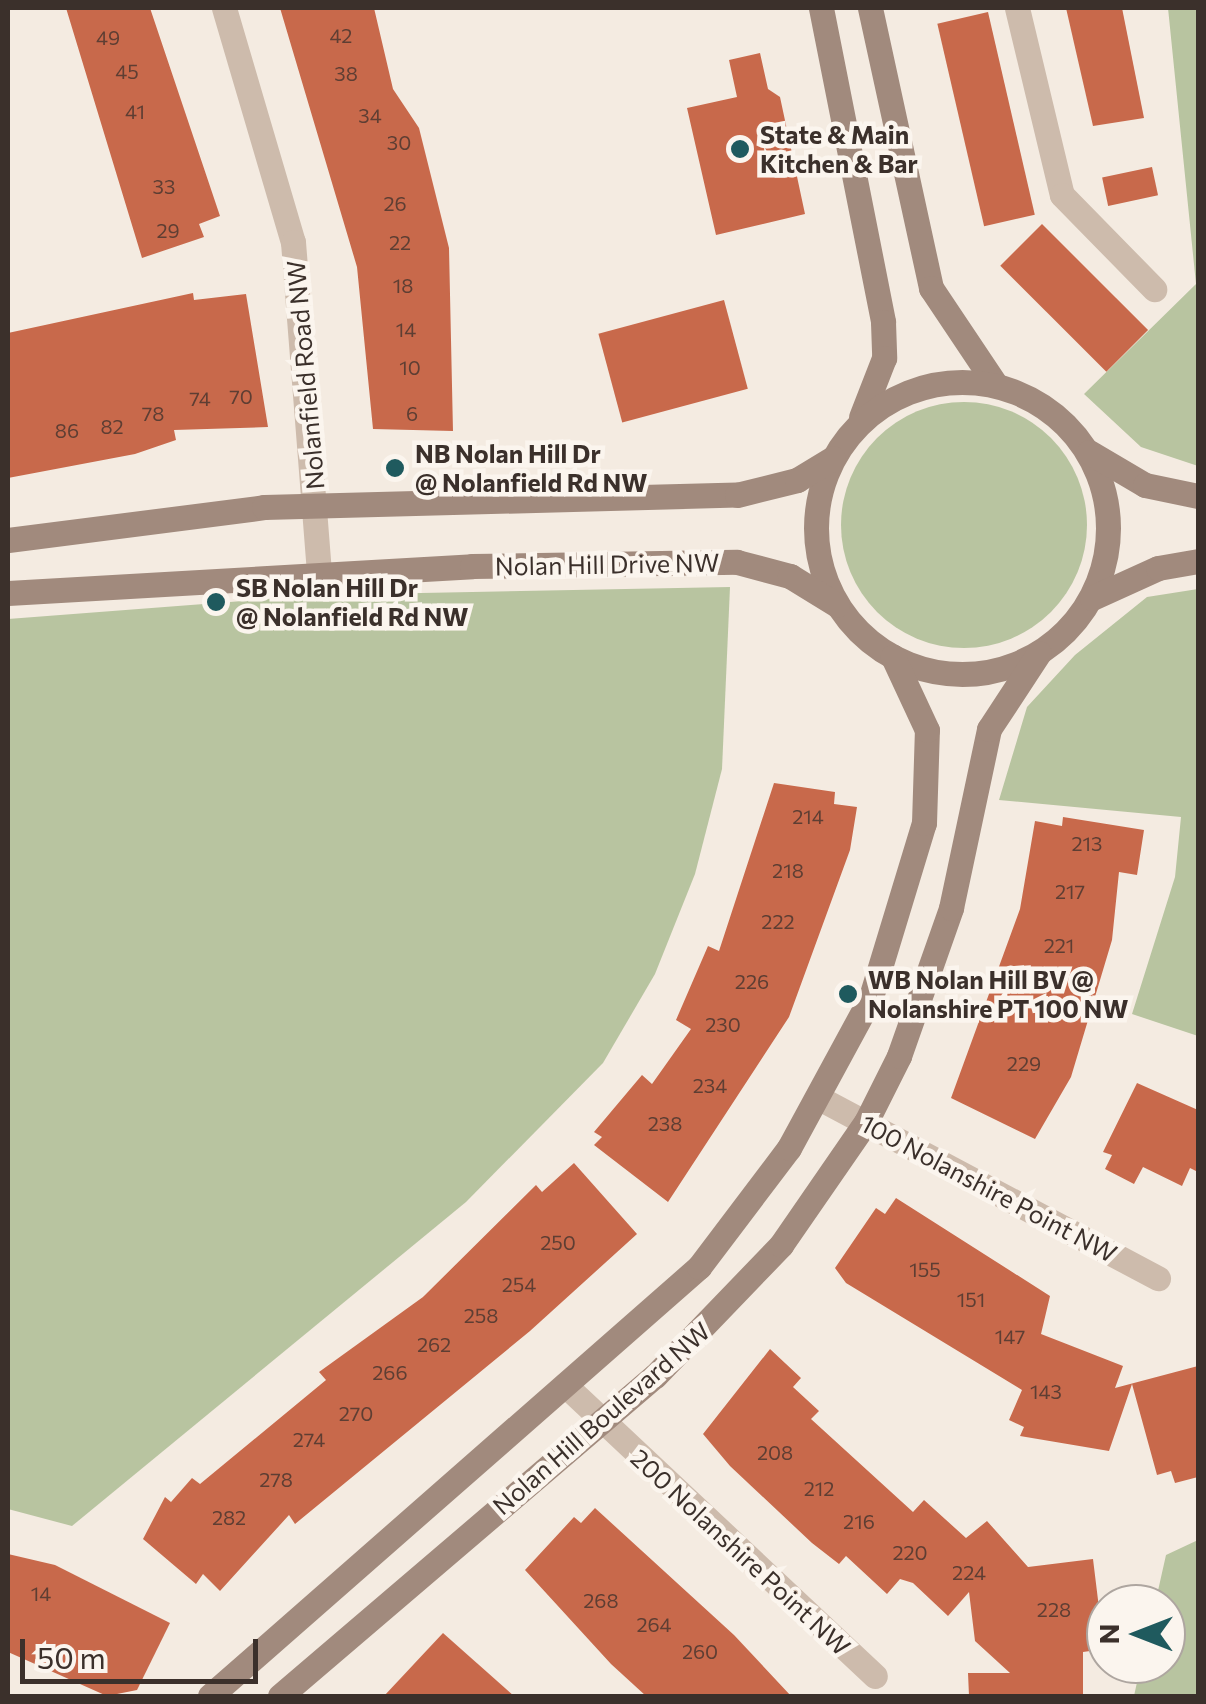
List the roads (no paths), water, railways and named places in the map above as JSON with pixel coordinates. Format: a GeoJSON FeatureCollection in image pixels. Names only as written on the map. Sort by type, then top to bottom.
{"type":"FeatureCollection","features":[{"type":"Feature","properties":{"kind":"street","name":"Nolanfield Road NW"},"geometry":{"type":"LineString","coordinates":[[224,8],[293,242],[319,573]]}},
{"type":"Feature","properties":{"kind":"street"},"geometry":{"type":"LineString","coordinates":[[8,540],[316,505],[737,495],[797,480],[833,458],[876,390],[883,322],[821,8]]}},
{"type":"Feature","properties":{"kind":"street"},"geometry":{"type":"LineString","coordinates":[[870,8],[931,288],[996,385],[1063,421],[1088,451],[1145,485],[1198,496]]}},
{"type":"Feature","properties":{"kind":"street"},"geometry":{"type":"LineString","coordinates":[[1017,8],[1062,195],[1154,289]]}},
{"type":"Feature","properties":{"kind":"street"},"geometry":{"type":"LineString","coordinates":[[856,427],[920,387],[996,385]]}},
{"type":"Feature","properties":{"kind":"street"},"geometry":{"type":"LineString","coordinates":[[1088,451],[1109,524],[1092,598]]}},
{"type":"Feature","properties":{"kind":"street"},"geometry":{"type":"LineString","coordinates":[[833,458],[816,532],[837,605],[893,658],[966,675],[1040,653],[1092,598],[1158,568],[1198,561]]}},
{"type":"Feature","properties":{"kind":"street","name":"Nolan Hill Drive NW"},"geometry":{"type":"LineString","coordinates":[[8,593],[319,573],[737,562],[790,576],[837,605]]}},
{"type":"Feature","properties":{"kind":"street","name":"Nolan Hill Boulevard NW"},"geometry":{"type":"LineString","coordinates":[[280,1696],[602,1421],[758,1271],[866,1122],[928,983],[989,729],[1040,653]]}},
{"type":"Feature","properties":{"kind":"street","name":"Nolan Hill Boulevard NW"},"geometry":{"type":"LineString","coordinates":[[210,1696],[698,1267],[820,1098],[870,997],[924,823],[926,730],[893,658]]}},
{"type":"Feature","properties":{"kind":"street","name":"100 Nolanshire Point NW"},"geometry":{"type":"LineString","coordinates":[[820,1098],[1158,1278]]}},
{"type":"Feature","properties":{"kind":"street","name":"200 Nolanshire Point NW"},"geometry":{"type":"LineString","coordinates":[[565,1384],[875,1676]]}},
{"type":"Feature","properties":{"kind":"place","name":"State & Main Kitchen & Bar"},"geometry":{"type":"Point","coordinates":[740,149]}},
{"type":"Feature","properties":{"kind":"place","name":"NB Nolan Hill Dr @ Nolanfield Rd NW"},"geometry":{"type":"Point","coordinates":[395,468]}},
{"type":"Feature","properties":{"kind":"place","name":"SB Nolan Hill Dr @ Nolanfield Rd NW"},"geometry":{"type":"Point","coordinates":[216,602]}},
{"type":"Feature","properties":{"kind":"place","name":"WB Nolan Hill BV @ Nolanshire PT 100 NW"},"geometry":{"type":"Point","coordinates":[848,994]}}]}
